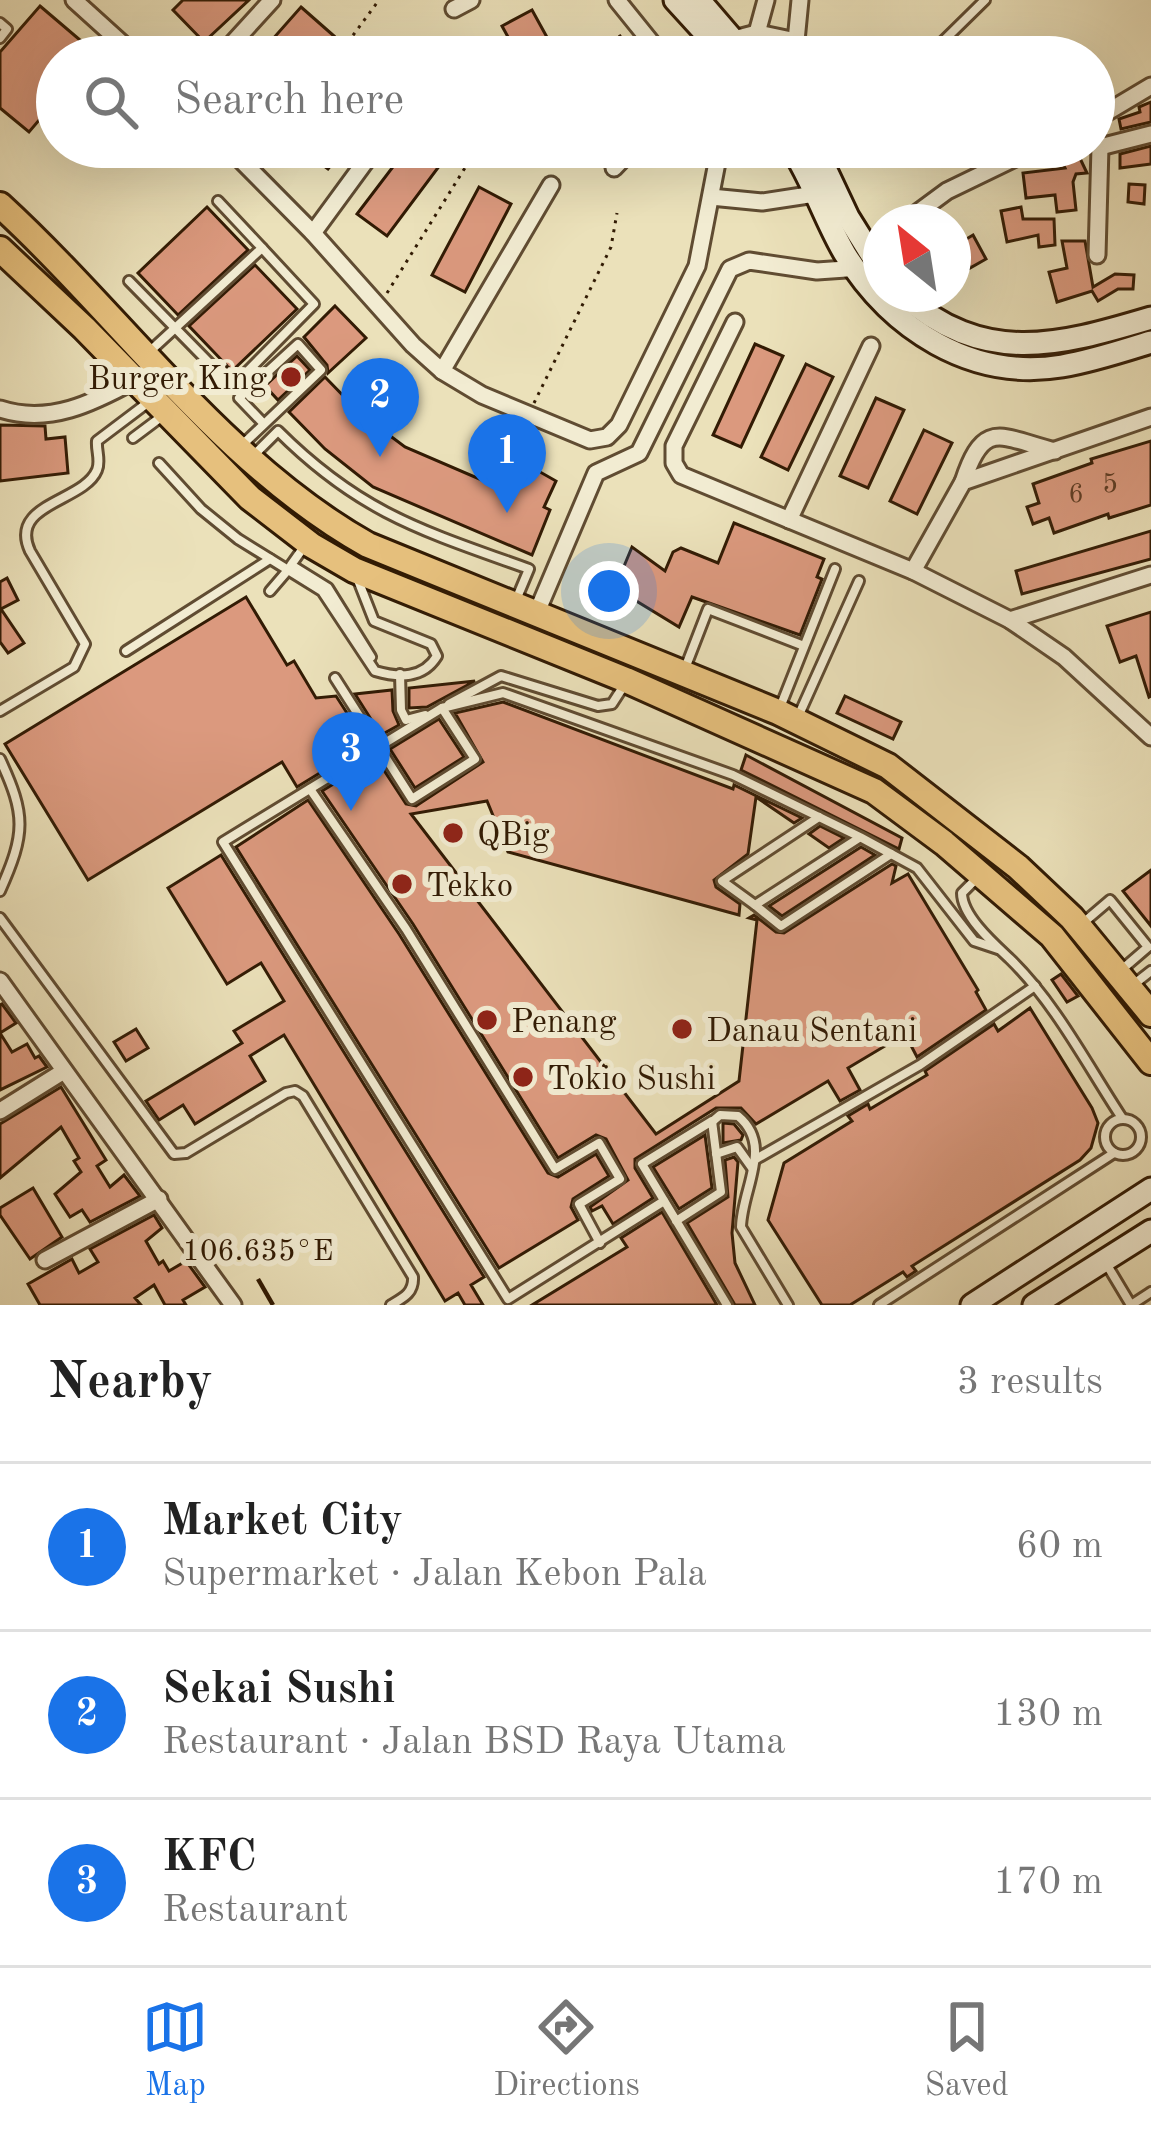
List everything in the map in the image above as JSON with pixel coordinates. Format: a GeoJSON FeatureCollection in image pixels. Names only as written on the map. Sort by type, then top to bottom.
{"type":"FeatureCollection","features":[{"type":"Feature","properties":{"kind":"main road"},"geometry":{"type":"LineString","coordinates":[[0,205],[244,454],[326,522],[368,545],[787,716],[888,766],[1018,867],[1079,927],[1151,1014]]}},
{"type":"Feature","properties":{"kind":"main road"},"geometry":{"type":"LineString","coordinates":[[0,249],[250,498],[307,542],[354,570],[626,680],[874,791],[981,874],[1066,950],[1151,1062]]}},
{"type":"Feature","properties":{"kind":"main road"},"geometry":{"type":"LineString","coordinates":[[430,603],[439,574]]}},
{"type":"Feature","properties":{"kind":"street"},"geometry":{"type":"LineString","coordinates":[[74,0],[114,36]]}},
{"type":"Feature","properties":{"kind":"street"},"geometry":{"type":"LineString","coordinates":[[239,36],[272,0]]}},
{"type":"Feature","properties":{"kind":"street"},"geometry":{"type":"LineString","coordinates":[[454,8],[471,0]]}},
{"type":"Feature","properties":{"kind":"street"},"geometry":{"type":"LineString","coordinates":[[617,0],[643,36]]}},
{"type":"Feature","properties":{"kind":"street"},"geometry":{"type":"LineString","coordinates":[[675,0],[719,36]]}},
{"type":"Feature","properties":{"kind":"street"},"geometry":{"type":"LineString","coordinates":[[699,0],[726,36]]}},
{"type":"Feature","properties":{"kind":"street"},"geometry":{"type":"LineString","coordinates":[[754,36],[766,0]]}},
{"type":"Feature","properties":{"kind":"street"},"geometry":{"type":"LineString","coordinates":[[800,0],[800,36]]}},
{"type":"Feature","properties":{"kind":"street"},"geometry":{"type":"LineString","coordinates":[[757,33],[765,36]]}},
{"type":"Feature","properties":{"kind":"street"},"geometry":{"type":"LineString","coordinates":[[1115,107],[1151,86]]}},
{"type":"Feature","properties":{"kind":"street"},"geometry":{"type":"LineString","coordinates":[[1115,137],[1151,134]]}},
{"type":"Feature","properties":{"kind":"street"},"geometry":{"type":"LineString","coordinates":[[249,168],[442,371],[482,395],[590,440],[607,437],[619,425],[697,266],[716,168]]}},
{"type":"Feature","properties":{"kind":"street"},"geometry":{"type":"LineString","coordinates":[[313,233],[361,168]]}},
{"type":"Feature","properties":{"kind":"street"},"geometry":{"type":"LineString","coordinates":[[802,168],[844,252],[871,291],[905,325],[938,335],[1018,346],[1076,340],[1151,318]]}},
{"type":"Feature","properties":{"kind":"street"},"geometry":{"type":"LineString","coordinates":[[824,168],[863,241]]}},
{"type":"Feature","properties":{"kind":"street"},"geometry":{"type":"LineString","coordinates":[[929,204],[995,168]]}},
{"type":"Feature","properties":{"kind":"street"},"geometry":{"type":"LineString","coordinates":[[1097,168],[1097,255]]}},
{"type":"Feature","properties":{"kind":"street"},"geometry":{"type":"LineString","coordinates":[[442,371],[550,184]]}},
{"type":"Feature","properties":{"kind":"street"},"geometry":{"type":"LineString","coordinates":[[711,197],[762,202],[815,194]]}},
{"type":"Feature","properties":{"kind":"street"},"geometry":{"type":"LineString","coordinates":[[526,608],[596,472],[639,453],[730,269],[749,261],[817,271],[846,269]]}},
{"type":"Feature","properties":{"kind":"street"},"geometry":{"type":"LineString","coordinates":[[918,312],[967,358],[1013,368],[1059,367],[1151,342]]}},
{"type":"Feature","properties":{"kind":"street"},"geometry":{"type":"LineString","coordinates":[[735,322],[674,446],[674,463],[681,475],[914,571],[1010,620],[1064,657],[1149,731]]}},
{"type":"Feature","properties":{"kind":"street"},"geometry":{"type":"LineString","coordinates":[[789,520],[871,346]]}},
{"type":"Feature","properties":{"kind":"street"},"geometry":{"type":"LineString","coordinates":[[0,409],[38,415],[152,397]]}},
{"type":"Feature","properties":{"kind":"street"},"geometry":{"type":"LineString","coordinates":[[964,482],[1151,417]]}},
{"type":"Feature","properties":{"kind":"street"},"geometry":{"type":"LineString","coordinates":[[914,571],[982,440],[996,436],[1055,451]]}},
{"type":"Feature","properties":{"kind":"street"},"geometry":{"type":"LineString","coordinates":[[1010,620],[1151,575]]}},
{"type":"Feature","properties":{"kind":"street"},"geometry":{"type":"LineString","coordinates":[[0,981],[230,1300],[211,1305]]}},
{"type":"Feature","properties":{"kind":"street"},"geometry":{"type":"LineString","coordinates":[[0,1111],[64,1071]]}},
{"type":"Feature","properties":{"kind":"street"},"geometry":{"type":"LineString","coordinates":[[973,1305],[1151,1189]]}},
{"type":"Feature","properties":{"kind":"street"},"geometry":{"type":"LineString","coordinates":[[45,1260],[159,1199]]}},
{"type":"Feature","properties":{"kind":"street"},"geometry":{"type":"LineString","coordinates":[[1034,1305],[1151,1231]]}},
{"type":"Feature","properties":{"kind":"lane"},"geometry":{"type":"LineString","coordinates":[[948,36],[985,0]]}},
{"type":"Feature","properties":{"kind":"lane"},"geometry":{"type":"LineString","coordinates":[[0,23],[8,29],[0,38]]}},
{"type":"Feature","properties":{"kind":"lane"},"geometry":{"type":"LineString","coordinates":[[129,281],[224,378],[237,382],[314,304],[218,201]]}},
{"type":"Feature","properties":{"kind":"lane"},"geometry":{"type":"LineString","coordinates":[[147,354],[262,248]]}},
{"type":"Feature","properties":{"kind":"lane"},"geometry":{"type":"LineString","coordinates":[[244,454],[264,424],[321,370],[298,344],[239,398],[264,424]]}},
{"type":"Feature","properties":{"kind":"lane"},"geometry":{"type":"LineString","coordinates":[[133,438],[152,397]]}},
{"type":"Feature","properties":{"kind":"lane"},"geometry":{"type":"LineString","coordinates":[[0,711],[74,667],[83,654],[82,635],[24,538],[26,527],[35,515],[95,475],[100,436],[152,397]]}},
{"type":"Feature","properties":{"kind":"lane"},"geometry":{"type":"LineString","coordinates":[[244,454],[278,431],[309,462],[362,502],[399,522],[529,569],[526,608]]}},
{"type":"Feature","properties":{"kind":"lane"},"geometry":{"type":"LineString","coordinates":[[159,463],[201,509],[322,592],[375,671],[421,675],[437,656],[431,644],[374,621],[354,570]]}},
{"type":"Feature","properties":{"kind":"lane"},"geometry":{"type":"LineString","coordinates":[[307,542],[291,566],[328,588],[371,657]]}},
{"type":"Feature","properties":{"kind":"lane"},"geometry":{"type":"LineString","coordinates":[[126,651],[270,559]]}},
{"type":"Feature","properties":{"kind":"lane"},"geometry":{"type":"LineString","coordinates":[[787,716],[804,646],[835,569]]}},
{"type":"Feature","properties":{"kind":"lane"},"geometry":{"type":"LineString","coordinates":[[270,591],[288,570]]}},
{"type":"Feature","properties":{"kind":"lane"},"geometry":{"type":"LineString","coordinates":[[787,716],[859,581]]}},
{"type":"Feature","properties":{"kind":"lane"},"geometry":{"type":"LineString","coordinates":[[683,672],[709,609],[804,646]]}},
{"type":"Feature","properties":{"kind":"lane"},"geometry":{"type":"LineString","coordinates":[[400,674],[401,710],[406,720],[502,693],[733,775],[917,868],[974,941],[998,949]]}},
{"type":"Feature","properties":{"kind":"lane"},"geometry":{"type":"LineString","coordinates":[[626,680],[612,704],[598,706],[501,676],[224,842],[508,1299],[664,1202]]}},
{"type":"Feature","properties":{"kind":"lane"},"geometry":{"type":"LineString","coordinates":[[335,678],[412,799],[475,759],[442,708]]}},
{"type":"Feature","properties":{"kind":"lane"},"geometry":{"type":"LineString","coordinates":[[0,891],[16,850],[20,805],[1,765]]}},
{"type":"Feature","properties":{"kind":"lane"},"geometry":{"type":"LineString","coordinates":[[310,789],[406,929],[555,1169],[599,1143],[620,1179],[580,1204],[600,1243]]}},
{"type":"Feature","properties":{"kind":"lane"},"geometry":{"type":"LineString","coordinates":[[819,817],[722,881],[781,926],[890,854]]}},
{"type":"Feature","properties":{"kind":"lane"},"geometry":{"type":"LineString","coordinates":[[755,905],[860,837]]}},
{"type":"Feature","properties":{"kind":"lane"},"geometry":{"type":"LineString","coordinates":[[981,874],[962,893],[962,903],[1035,986],[1122,1118]]}},
{"type":"Feature","properties":{"kind":"lane"},"geometry":{"type":"LineString","coordinates":[[1079,927],[1110,900],[1148,947],[1124,980]]}},
{"type":"Feature","properties":{"kind":"lane"},"geometry":{"type":"LineString","coordinates":[[0,918],[174,1154],[186,1153],[286,1093],[303,1096],[413,1277],[408,1295],[391,1305]]}},
{"type":"Feature","properties":{"kind":"lane"},"geometry":{"type":"LineString","coordinates":[[1124,980],[1151,971]]}},
{"type":"Feature","properties":{"kind":"lane"},"geometry":{"type":"LineString","coordinates":[[754,1164],[902,1076],[1035,986]]}},
{"type":"Feature","properties":{"kind":"lane"},"geometry":{"type":"LineString","coordinates":[[727,1305],[641,1164],[730,1114],[753,1131],[754,1164],[741,1228],[788,1305]]}},
{"type":"Feature","properties":{"kind":"lane"},"geometry":{"type":"LineString","coordinates":[[1122,1118],[1141,1130],[1142,1141],[1136,1151],[1125,1155],[1114,1153],[1106,1144],[1111,1123],[1122,1118]]}},
{"type":"Feature","properties":{"kind":"lane"},"geometry":{"type":"LineString","coordinates":[[676,1221],[721,1192],[712,1121]]}},
{"type":"Feature","properties":{"kind":"lane"},"geometry":{"type":"LineString","coordinates":[[716,1154],[737,1147],[754,1164]]}},
{"type":"Feature","properties":{"kind":"lane"},"geometry":{"type":"LineString","coordinates":[[879,1305],[1114,1153]]}},
{"type":"Feature","properties":{"kind":"lane"},"geometry":{"type":"LineString","coordinates":[[1105,1260],[1131,1305],[1151,1292]]}},
{"type":"Feature","properties":{"kind":"path"},"geometry":{"type":"LineString","coordinates":[[352,36],[379,0]]}},
{"type":"Feature","properties":{"kind":"path"},"geometry":{"type":"LineString","coordinates":[[621,36],[635,27]]}},
{"type":"Feature","properties":{"kind":"path"},"geometry":{"type":"LineString","coordinates":[[378,306],[465,168]]}},
{"type":"Feature","properties":{"kind":"path"},"geometry":{"type":"LineString","coordinates":[[529,414],[611,247],[616,213]]}},
{"type":"Feature","properties":{"kind":"building"},"geometry":{"type":"Polygon","coordinates":[[[183,0],[249,0],[210,36],[198,36],[173,10],[183,0]]]}},
{"type":"Feature","properties":{"kind":"building"},"geometry":{"type":"Polygon","coordinates":[[[40,6],[75,36],[36,36],[36,124],[29,132],[0,108],[0,52],[40,6]]]}},
{"type":"Feature","properties":{"kind":"building"},"geometry":{"type":"Polygon","coordinates":[[[301,7],[334,36],[275,36],[301,7]]]}},
{"type":"Feature","properties":{"kind":"building"},"geometry":{"type":"Polygon","coordinates":[[[532,10],[546,36],[507,36],[502,26],[532,10]]]}},
{"type":"Feature","properties":{"kind":"building"},"geometry":{"type":"Polygon","coordinates":[[[1151,102],[1151,122],[1121,129],[1119,119],[1140,112],[1139,107],[1151,102]]]}},
{"type":"Feature","properties":{"kind":"building"},"geometry":{"type":"Polygon","coordinates":[[[1151,146],[1151,164],[1120,168],[1120,154],[1151,146]]]}},
{"type":"Feature","properties":{"kind":"building"},"geometry":{"type":"Polygon","coordinates":[[[392,168],[438,168],[387,236],[357,214],[392,168]]]}},
{"type":"Feature","properties":{"kind":"building"},"geometry":{"type":"Polygon","coordinates":[[[1085,168],[1087,173],[1076,174],[1073,182],[1076,210],[1057,212],[1055,195],[1026,198],[1023,173],[1085,168]]]}},
{"type":"Feature","properties":{"kind":"building"},"geometry":{"type":"Polygon","coordinates":[[[1129,184],[1145,185],[1144,204],[1128,202],[1129,184]]]}},
{"type":"Feature","properties":{"kind":"building"},"geometry":{"type":"Polygon","coordinates":[[[479,187],[511,204],[465,292],[432,275],[479,187]]]}},
{"type":"Feature","properties":{"kind":"building"},"geometry":{"type":"Polygon","coordinates":[[[207,207],[248,250],[178,315],[138,273],[207,207]]]}},
{"type":"Feature","properties":{"kind":"building"},"geometry":{"type":"Polygon","coordinates":[[[1021,207],[1023,219],[1054,219],[1055,245],[1039,247],[1038,235],[1007,242],[1001,211],[1021,207]]]}},
{"type":"Feature","properties":{"kind":"building"},"geometry":{"type":"Polygon","coordinates":[[[971,236],[986,259],[971,267],[971,236]]]}},
{"type":"Feature","properties":{"kind":"building"},"geometry":{"type":"Polygon","coordinates":[[[1062,241],[1085,241],[1093,287],[1115,274],[1134,275],[1133,289],[1118,289],[1098,301],[1092,291],[1057,302],[1049,272],[1067,268],[1062,241]]]}},
{"type":"Feature","properties":{"kind":"building"},"geometry":{"type":"Polygon","coordinates":[[[255,265],[297,309],[232,371],[189,326],[255,265]]]}},
{"type":"Feature","properties":{"kind":"building"},"geometry":{"type":"Polygon","coordinates":[[[335,306],[366,338],[328,373],[327,365],[304,337],[335,306]]]}},
{"type":"Feature","properties":{"kind":"building"},"geometry":{"type":"Polygon","coordinates":[[[755,344],[783,356],[741,447],[713,435],[755,344]]]}},
{"type":"Feature","properties":{"kind":"building"},"geometry":{"type":"Polygon","coordinates":[[[297,356],[310,370],[278,400],[265,386],[297,356]]]}},
{"type":"Feature","properties":{"kind":"building"},"geometry":{"type":"Polygon","coordinates":[[[806,364],[833,377],[788,470],[761,457],[806,364]]]}},
{"type":"Feature","properties":{"kind":"building"},"geometry":{"type":"Polygon","coordinates":[[[325,377],[361,414],[405,447],[505,490],[519,460],[556,481],[532,555],[373,487],[325,449],[289,412],[325,377]]]}},
{"type":"Feature","properties":{"kind":"building"},"geometry":{"type":"Polygon","coordinates":[[[876,398],[904,410],[868,488],[840,476],[876,398]]]}},
{"type":"Feature","properties":{"kind":"building"},"geometry":{"type":"Polygon","coordinates":[[[0,425],[45,426],[46,439],[65,437],[68,473],[0,481],[0,425]]]}},
{"type":"Feature","properties":{"kind":"building"},"geometry":{"type":"Polygon","coordinates":[[[924,430],[952,443],[917,514],[890,501],[924,430]]]}},
{"type":"Feature","properties":{"kind":"building"},"geometry":{"type":"Polygon","coordinates":[[[1151,441],[1151,505],[1054,533],[1049,518],[1033,524],[1027,507],[1039,503],[1033,484],[1092,463],[1091,459],[1151,441]]]}},
{"type":"Feature","properties":{"kind":"building"},"geometry":{"type":"Polygon","coordinates":[[[734,523],[824,559],[817,577],[822,579],[800,635],[692,597],[679,627],[617,583],[632,547],[665,571],[673,552],[681,548],[718,563],[734,523]]]}},
{"type":"Feature","properties":{"kind":"building"},"geometry":{"type":"Polygon","coordinates":[[[1151,531],[1151,559],[1022,594],[1016,571],[1151,531]]]}},
{"type":"Feature","properties":{"kind":"building"},"geometry":{"type":"Polygon","coordinates":[[[7,578],[18,600],[1,609],[24,643],[8,653],[0,642],[0,582],[7,578]]]}},
{"type":"Feature","properties":{"kind":"building"},"geometry":{"type":"Polygon","coordinates":[[[246,597],[287,665],[294,661],[316,698],[336,696],[367,744],[297,787],[282,762],[88,880],[5,744],[246,597]]]}},
{"type":"Feature","properties":{"kind":"building"},"geometry":{"type":"Polygon","coordinates":[[[1151,612],[1149,697],[1136,656],[1120,662],[1107,626],[1151,612]]]}},
{"type":"Feature","properties":{"kind":"building"},"geometry":{"type":"Polygon","coordinates":[[[475,681],[427,707],[409,708],[409,688],[475,681]]]}},
{"type":"Feature","properties":{"kind":"building"},"geometry":{"type":"Polygon","coordinates":[[[392,690],[399,725],[381,735],[355,694],[392,690]]]}},
{"type":"Feature","properties":{"kind":"building"},"geometry":{"type":"Polygon","coordinates":[[[845,696],[901,722],[893,739],[837,713],[845,696]]]}},
{"type":"Feature","properties":{"kind":"building"},"geometry":{"type":"Polygon","coordinates":[[[503,702],[733,789],[734,785],[802,818],[794,823],[756,797],[748,854],[714,880],[716,887],[740,904],[739,915],[508,852],[487,801],[411,814],[656,1134],[739,1081],[757,920],[749,918],[754,915],[784,933],[892,864],[896,866],[892,883],[908,874],[986,1010],[917,1057],[905,1034],[848,1068],[860,1090],[840,1101],[828,1081],[756,1124],[741,1108],[716,1108],[635,1159],[635,1168],[653,1198],[613,1224],[602,1206],[592,1211],[590,1207],[628,1180],[606,1139],[596,1135],[558,1158],[413,924],[322,791],[376,758],[406,804],[416,806],[483,762],[455,713],[503,702]]]}},
{"type":"Feature","properties":{"kind":"building"},"geometry":{"type":"Polygon","coordinates":[[[439,719],[464,757],[415,788],[390,749],[439,719]]]}},
{"type":"Feature","properties":{"kind":"building"},"geometry":{"type":"Polygon","coordinates":[[[746,755],[902,838],[899,849],[741,770],[746,755]]]}},
{"type":"Feature","properties":{"kind":"building"},"geometry":{"type":"Polygon","coordinates":[[[308,800],[399,934],[548,1173],[558,1177],[596,1154],[609,1176],[573,1199],[571,1207],[578,1220],[499,1268],[236,847],[308,800]]]}},
{"type":"Feature","properties":{"kind":"building"},"geometry":{"type":"Polygon","coordinates":[[[820,826],[844,838],[829,848],[809,834],[820,826]]]}},
{"type":"Feature","properties":{"kind":"building"},"geometry":{"type":"Polygon","coordinates":[[[861,847],[875,855],[782,916],[769,906],[861,847]]]}},
{"type":"Feature","properties":{"kind":"building"},"geometry":{"type":"Polygon","coordinates":[[[221,855],[484,1277],[471,1285],[483,1305],[465,1305],[458,1293],[445,1301],[284,1035],[250,1056],[265,1081],[195,1124],[183,1105],[159,1120],[146,1101],[242,1043],[234,1031],[284,1001],[261,963],[227,984],[168,888],[221,855]]]}},
{"type":"Feature","properties":{"kind":"building"},"geometry":{"type":"Polygon","coordinates":[[[1151,870],[1151,926],[1123,891],[1151,870]]]}},
{"type":"Feature","properties":{"kind":"building"},"geometry":{"type":"Polygon","coordinates":[[[1061,974],[1078,996],[1067,1002],[1052,980],[1061,974]]]}},
{"type":"Feature","properties":{"kind":"building"},"geometry":{"type":"Polygon","coordinates":[[[2,1004],[16,1023],[0,1033],[0,1005],[2,1004]]]}},
{"type":"Feature","properties":{"kind":"building"},"geometry":{"type":"Polygon","coordinates":[[[1030,1008],[1092,1108],[1098,1123],[1091,1148],[1080,1160],[912,1266],[916,1271],[907,1277],[903,1272],[850,1305],[822,1305],[768,1220],[784,1163],[852,1121],[848,1116],[868,1104],[870,1109],[927,1075],[925,1071],[994,1024],[998,1031],[1030,1008]]]}},
{"type":"Feature","properties":{"kind":"building"},"geometry":{"type":"Polygon","coordinates":[[[136,1029],[148,1048],[126,1061],[114,1042],[136,1029]]]}},
{"type":"Feature","properties":{"kind":"building"},"geometry":{"type":"Polygon","coordinates":[[[0,1033],[12,1052],[27,1044],[47,1067],[0,1090],[0,1033]]]}},
{"type":"Feature","properties":{"kind":"building"},"geometry":{"type":"Polygon","coordinates":[[[61,1087],[106,1160],[97,1166],[110,1187],[124,1175],[140,1196],[90,1222],[82,1210],[70,1217],[55,1194],[81,1172],[74,1161],[79,1158],[61,1127],[0,1178],[0,1124],[61,1087]]]}},
{"type":"Feature","properties":{"kind":"building"},"geometry":{"type":"Polygon","coordinates":[[[723,1123],[734,1124],[743,1135],[741,1140],[723,1143],[723,1123]]]}},
{"type":"Feature","properties":{"kind":"building"},"geometry":{"type":"Polygon","coordinates":[[[705,1135],[712,1188],[679,1209],[653,1167],[705,1135]]]}},
{"type":"Feature","properties":{"kind":"building"},"geometry":{"type":"Polygon","coordinates":[[[734,1157],[738,1162],[732,1233],[735,1263],[755,1305],[735,1305],[687,1223],[728,1197],[725,1160],[734,1157]]]}},
{"type":"Feature","properties":{"kind":"building"},"geometry":{"type":"Polygon","coordinates":[[[33,1188],[62,1237],[30,1259],[0,1208],[33,1188]]]}},
{"type":"Feature","properties":{"kind":"building"},"geometry":{"type":"Polygon","coordinates":[[[662,1212],[717,1305],[532,1305],[627,1247],[621,1238],[662,1212]]]}},
{"type":"Feature","properties":{"kind":"building"},"geometry":{"type":"Polygon","coordinates":[[[154,1215],[162,1228],[146,1241],[159,1264],[163,1261],[169,1271],[186,1261],[205,1287],[183,1300],[186,1305],[165,1305],[154,1285],[135,1298],[141,1305],[40,1305],[28,1284],[72,1259],[79,1273],[98,1262],[90,1249],[154,1215]]]}},
{"type":"Feature","properties":{"kind":"place","name":"Burger King"},"geometry":{"type":"Point","coordinates":[291,377]}},
{"type":"Feature","properties":{"kind":"place","name":"Sekai Sushi"},"geometry":{"type":"Point","coordinates":[380,457]}},
{"type":"Feature","properties":{"kind":"place","name":"Market City"},"geometry":{"type":"Point","coordinates":[507,513]}},
{"type":"Feature","properties":{"kind":"place","name":"KFC"},"geometry":{"type":"Point","coordinates":[351,811]}},
{"type":"Feature","properties":{"kind":"place","name":"QBig"},"geometry":{"type":"Point","coordinates":[453,833]}},
{"type":"Feature","properties":{"kind":"place","name":"Tekko"},"geometry":{"type":"Point","coordinates":[402,884]}},
{"type":"Feature","properties":{"kind":"place","name":"Penang"},"geometry":{"type":"Point","coordinates":[487,1020]}},
{"type":"Feature","properties":{"kind":"place","name":"Danau Sentani"},"geometry":{"type":"Point","coordinates":[682,1029]}},
{"type":"Feature","properties":{"kind":"place","name":"Tokio Sushi"},"geometry":{"type":"Point","coordinates":[523,1077]}}]}
